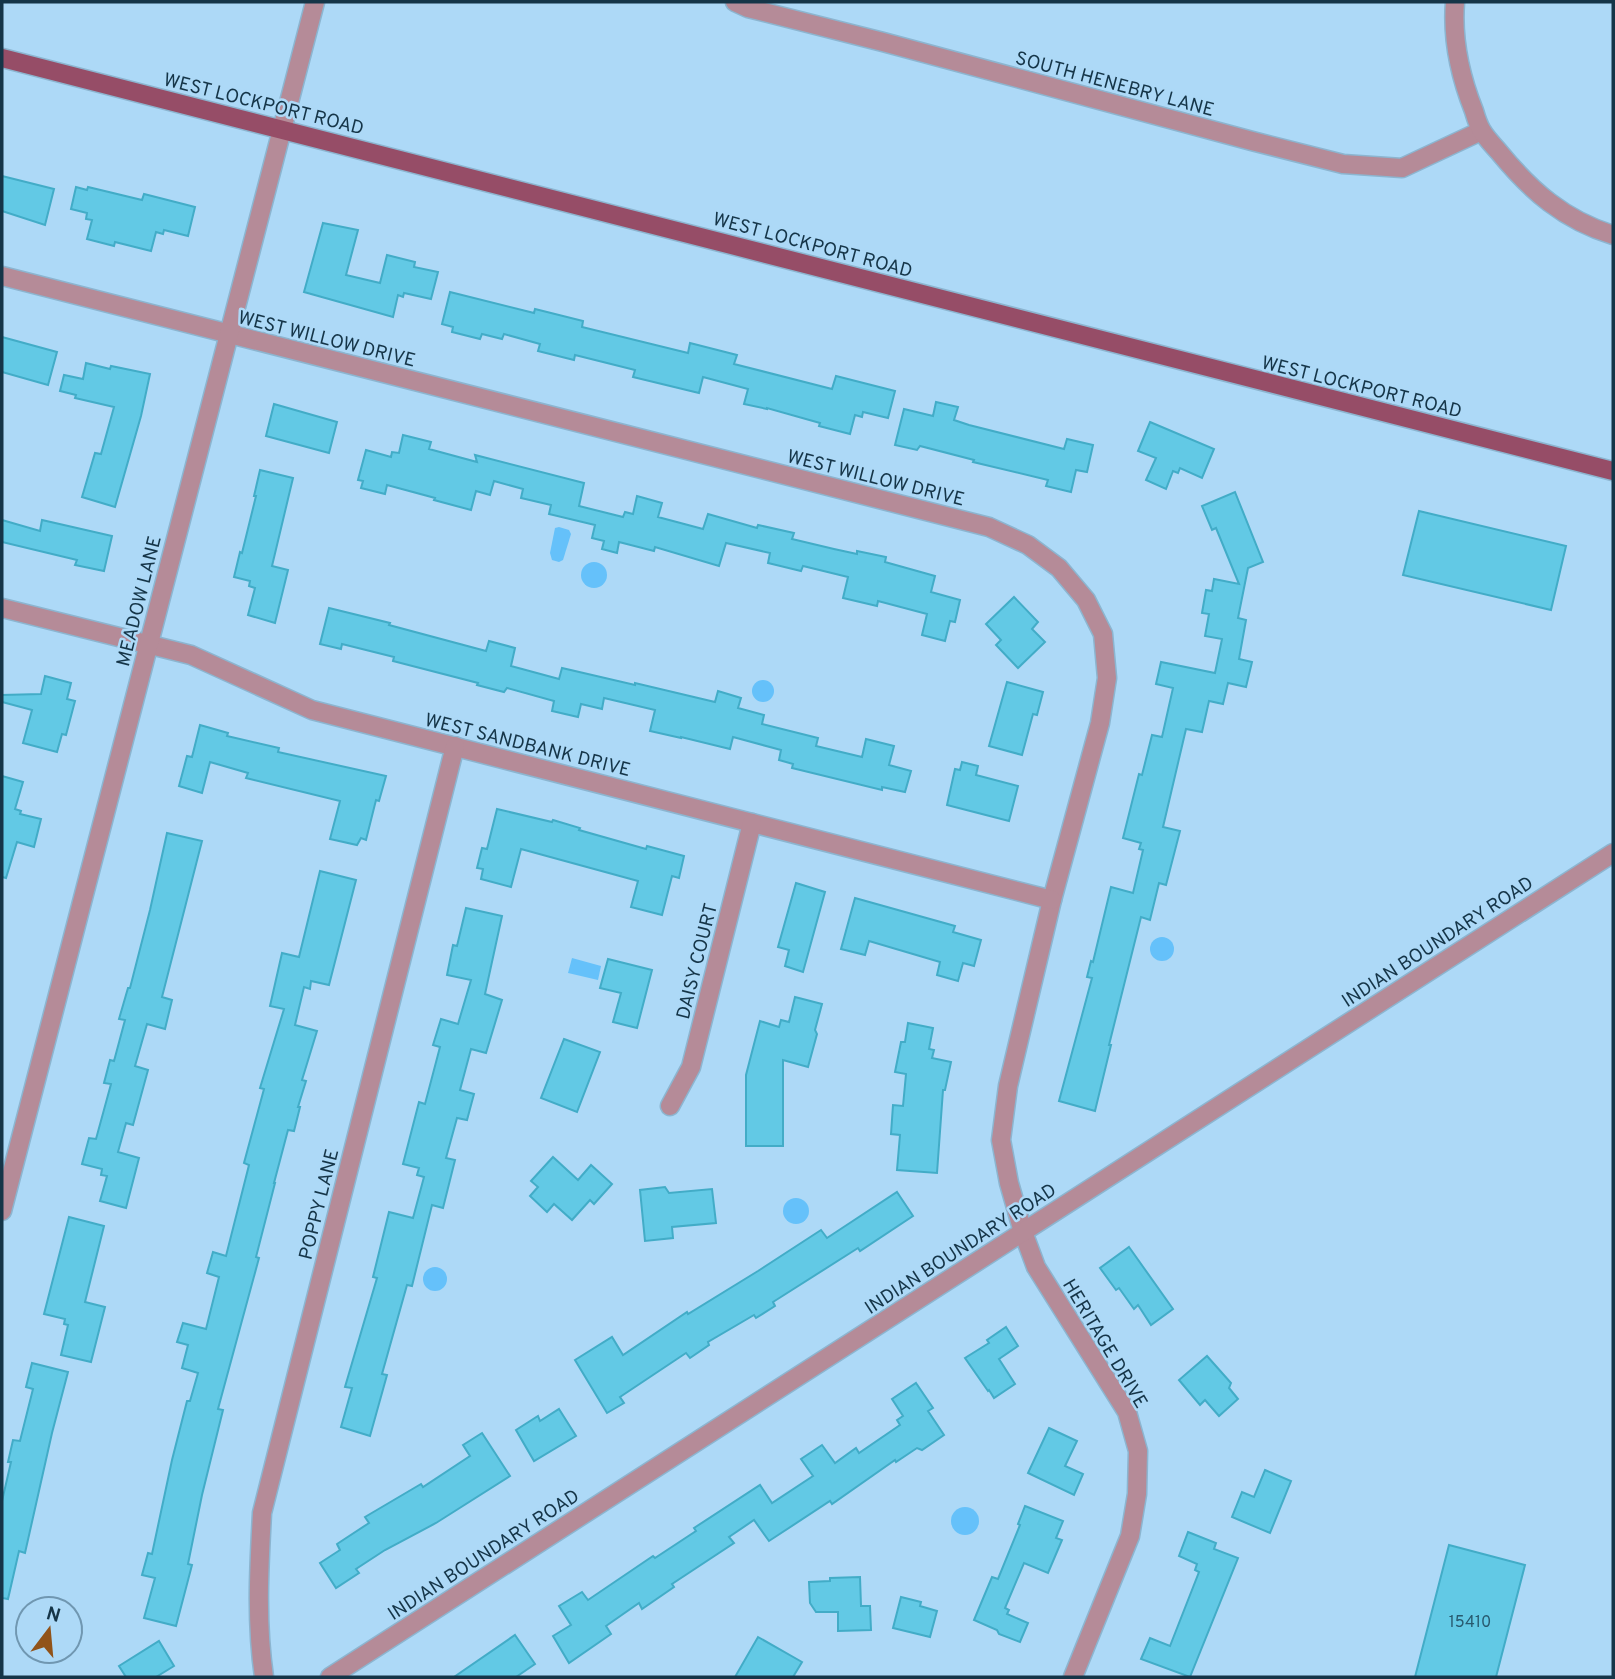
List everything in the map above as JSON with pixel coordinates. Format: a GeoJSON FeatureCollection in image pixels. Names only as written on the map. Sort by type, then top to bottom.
{"type":"FeatureCollection","features":[{"type":"Feature","properties":{"kind":"main road","name":"WEST LOCKPORT ROAD"},"geometry":{"type":"LineString","coordinates":[[2,58],[1613,471]]}},
{"type":"Feature","properties":{"kind":"street","name":"MEADOW LANE"},"geometry":{"type":"LineString","coordinates":[[2,1211],[315,2]]}},
{"type":"Feature","properties":{"kind":"street","name":"SOUTH HENEBRY LANE"},"geometry":{"type":"LineString","coordinates":[[735,2],[748,8],[1343,164],[1402,168],[1481,131]]}},
{"type":"Feature","properties":{"kind":"street"},"geometry":{"type":"LineString","coordinates":[[1455,2],[1453,22],[1457,58],[1465,90],[1481,131],[1520,178],[1541,197],[1562,212],[1599,231],[1613,235]]}},
{"type":"Feature","properties":{"kind":"street","name":"WEST WILLOW DRIVE"},"geometry":{"type":"LineString","coordinates":[[2,276],[989,527],[1028,545],[1059,568],[1086,600],[1103,634],[1107,678],[1100,723],[1052,900],[1007,1086],[1001,1140],[1009,1183],[1023,1232]]}},
{"type":"Feature","properties":{"kind":"street","name":"WEST SANDBANK DRIVE"},"geometry":{"type":"LineString","coordinates":[[2,608],[191,655],[312,710],[1052,900]]}},
{"type":"Feature","properties":{"kind":"street","name":"POPPY LANE"},"geometry":{"type":"LineString","coordinates":[[264,1677],[259,1647],[258,1582],[262,1513],[455,746]]}},
{"type":"Feature","properties":{"kind":"street","name":"DAISY COURT"},"geometry":{"type":"LineString","coordinates":[[670,1105],[691,1067],[752,823]]}},
{"type":"Feature","properties":{"kind":"street","name":"INDIAN BOUNDARY ROAD"},"geometry":{"type":"LineString","coordinates":[[330,1677],[1613,853]]}},
{"type":"Feature","properties":{"kind":"street","name":"HERITAGE DRIVE"},"geometry":{"type":"LineString","coordinates":[[1023,1232],[1037,1270],[1127,1412],[1138,1451],[1137,1494],[1130,1536],[1073,1677]]}},
{"type":"Feature","properties":{"kind":"water"},"geometry":{"type":"Polygon","coordinates":[[[555,528],[569,530],[571,534],[563,560],[559,562],[552,560],[550,553],[555,528]]]}},
{"type":"Feature","properties":{"kind":"water"},"geometry":{"type":"Polygon","coordinates":[[[594,562],[603,566],[607,575],[603,584],[594,588],[585,584],[581,575],[585,566],[594,562]]]}},
{"type":"Feature","properties":{"kind":"water"},"geometry":{"type":"Polygon","coordinates":[[[763,680],[771,683],[774,691],[771,699],[763,702],[755,699],[752,691],[755,683],[763,680]]]}},
{"type":"Feature","properties":{"kind":"water"},"geometry":{"type":"Polygon","coordinates":[[[1162,937],[1170,941],[1174,949],[1170,957],[1162,961],[1154,957],[1150,949],[1154,941],[1162,937]]]}},
{"type":"Feature","properties":{"kind":"water"},"geometry":{"type":"Polygon","coordinates":[[[572,958],[601,966],[598,980],[568,973],[572,958]]]}},
{"type":"Feature","properties":{"kind":"water"},"geometry":{"type":"Polygon","coordinates":[[[796,1198],[805,1202],[809,1211],[805,1220],[796,1224],[787,1220],[783,1211],[787,1202],[796,1198]]]}},
{"type":"Feature","properties":{"kind":"water"},"geometry":{"type":"Polygon","coordinates":[[[435,1267],[446,1274],[447,1279],[440,1290],[435,1291],[424,1284],[423,1279],[430,1268],[435,1267]]]}},
{"type":"Feature","properties":{"kind":"water"},"geometry":{"type":"Polygon","coordinates":[[[965,1507],[975,1511],[979,1521],[975,1531],[965,1535],[955,1531],[951,1521],[955,1511],[965,1507]]]}},
{"type":"Feature","properties":{"kind":"building"},"geometry":{"type":"Polygon","coordinates":[[[2,176],[54,189],[45,225],[2,211],[2,176]]]}},
{"type":"Feature","properties":{"kind":"building"},"geometry":{"type":"Polygon","coordinates":[[[76,187],[87,190],[88,187],[142,200],[144,194],[195,207],[188,236],[164,230],[163,234],[156,232],[151,251],[115,242],[114,246],[87,239],[92,220],[86,219],[87,213],[71,209],[76,187]]]}},
{"type":"Feature","properties":{"kind":"building"},"geometry":{"type":"Polygon","coordinates":[[[323,223],[358,230],[346,275],[380,283],[387,255],[415,262],[414,267],[438,272],[431,299],[404,293],[403,297],[398,295],[393,317],[304,292],[323,223]]]}},
{"type":"Feature","properties":{"kind":"building"},"geometry":{"type":"Polygon","coordinates":[[[450,292],[534,313],[535,309],[583,321],[582,327],[688,353],[690,343],[737,355],[734,364],[832,389],[836,376],[895,391],[888,418],[863,412],[862,417],[855,415],[850,434],[767,408],[744,404],[748,389],[703,377],[699,393],[633,377],[635,370],[575,355],[574,360],[538,351],[540,344],[504,334],[502,339],[482,334],[480,339],[452,332],[453,327],[442,324],[450,292]]]}},
{"type":"Feature","properties":{"kind":"building"},"geometry":{"type":"Polygon","coordinates":[[[2,337],[57,352],[48,385],[2,372],[2,337]]]}},
{"type":"Feature","properties":{"kind":"building"},"geometry":{"type":"Polygon","coordinates":[[[86,363],[150,374],[115,507],[82,497],[95,453],[101,454],[114,407],[75,398],[76,395],[60,391],[64,375],[83,379],[86,363]]]}},
{"type":"Feature","properties":{"kind":"building"},"geometry":{"type":"Polygon","coordinates":[[[936,402],[958,407],[954,420],[969,425],[1064,449],[1067,439],[1093,445],[1087,472],[1076,470],[1071,492],[1046,486],[1048,480],[973,462],[974,460],[920,446],[917,450],[895,445],[904,409],[933,416],[936,402]]]}},
{"type":"Feature","properties":{"kind":"building"},"geometry":{"type":"Polygon","coordinates":[[[274,404],[337,422],[329,453],[266,436],[274,404]]]}},
{"type":"Feature","properties":{"kind":"building"},"geometry":{"type":"Polygon","coordinates":[[[1150,422],[1214,449],[1202,478],[1180,468],[1178,473],[1173,471],[1166,489],[1146,480],[1156,458],[1138,451],[1150,422]]]}},
{"type":"Feature","properties":{"kind":"building"},"geometry":{"type":"Polygon","coordinates":[[[403,435],[431,442],[429,449],[477,462],[475,455],[584,483],[579,506],[623,517],[625,512],[633,514],[637,496],[662,503],[658,517],[703,529],[708,514],[757,528],[758,525],[794,533],[792,539],[857,554],[857,551],[886,557],[885,562],[935,576],[931,592],[960,600],[955,622],[950,621],[945,641],[922,635],[927,614],[878,601],[877,606],[843,598],[848,577],[803,566],[801,571],[768,563],[770,553],[726,543],[719,566],[655,547],[654,551],[619,542],[617,553],[602,549],[604,541],[592,538],[595,525],[549,514],[551,505],[521,498],[523,489],[494,481],[490,495],[476,491],[471,510],[387,485],[385,494],[361,488],[363,481],[358,480],[366,450],[391,457],[392,452],[399,453],[403,435]]]}},
{"type":"Feature","properties":{"kind":"building"},"geometry":{"type":"Polygon","coordinates":[[[260,470],[293,478],[272,566],[288,570],[275,623],[248,615],[255,588],[249,586],[250,581],[234,577],[256,496],[260,470]]]}},
{"type":"Feature","properties":{"kind":"building"},"geometry":{"type":"Polygon","coordinates":[[[1235,492],[1263,562],[1248,568],[1238,618],[1246,620],[1239,659],[1252,662],[1246,687],[1228,683],[1223,704],[1209,701],[1202,732],[1186,729],[1163,827],[1180,831],[1166,885],[1159,883],[1150,920],[1141,917],[1095,1111],[1059,1101],[1092,978],[1087,977],[1111,887],[1133,893],[1143,850],[1139,849],[1141,843],[1123,838],[1152,735],[1162,737],[1173,688],[1156,684],[1161,662],[1215,673],[1222,639],[1205,636],[1209,614],[1202,613],[1206,590],[1212,591],[1214,579],[1239,584],[1216,528],[1212,530],[1202,506],[1235,492]]]}},
{"type":"Feature","properties":{"kind":"building"},"geometry":{"type":"Polygon","coordinates":[[[1419,511],[1566,546],[1551,610],[1403,575],[1419,511]]]}},
{"type":"Feature","properties":{"kind":"building"},"geometry":{"type":"Polygon","coordinates":[[[2,520],[40,531],[42,520],[112,536],[104,571],[75,565],[77,560],[2,542],[2,520]]]}},
{"type":"Feature","properties":{"kind":"building"},"geometry":{"type":"Polygon","coordinates":[[[1014,597],[1038,622],[1032,629],[1045,642],[1018,668],[996,645],[1001,640],[986,624],[1014,597]]]}},
{"type":"Feature","properties":{"kind":"building"},"geometry":{"type":"Polygon","coordinates":[[[329,608],[486,651],[489,641],[515,648],[511,666],[559,679],[562,668],[715,702],[718,691],[741,698],[738,708],[764,715],[762,724],[818,738],[816,746],[862,757],[866,739],[894,746],[889,765],[911,771],[905,792],[882,787],[882,790],[792,768],[793,764],[779,760],[781,750],[733,737],[730,749],[650,731],[655,710],[604,698],[602,709],[581,704],[578,717],[552,711],[554,701],[507,688],[504,692],[477,685],[478,683],[393,661],[394,657],[342,644],[341,649],[320,644],[329,608]]]}},
{"type":"Feature","properties":{"kind":"building"},"geometry":{"type":"Polygon","coordinates":[[[45,676],[71,683],[67,699],[75,701],[66,735],[62,734],[57,752],[23,743],[32,710],[2,702],[2,695],[41,694],[45,676]]]}},
{"type":"Feature","properties":{"kind":"building"},"geometry":{"type":"Polygon","coordinates":[[[1007,682],[1043,692],[1037,715],[1033,714],[1022,755],[989,746],[1007,682]]]}},
{"type":"Feature","properties":{"kind":"building"},"geometry":{"type":"Polygon","coordinates":[[[200,725],[228,733],[227,736],[279,748],[278,752],[386,776],[379,801],[376,800],[366,840],[361,838],[357,845],[330,839],[340,801],[246,778],[248,773],[210,762],[202,793],[179,786],[187,756],[192,757],[200,725]]]}},
{"type":"Feature","properties":{"kind":"building"},"geometry":{"type":"Polygon","coordinates":[[[962,762],[978,766],[976,775],[1018,786],[1009,821],[947,805],[955,769],[960,770],[962,762]]]}},
{"type":"Feature","properties":{"kind":"building"},"geometry":{"type":"Polygon","coordinates":[[[2,776],[23,782],[15,809],[21,811],[20,814],[41,819],[34,847],[17,842],[6,878],[2,877],[2,776]]]}},
{"type":"Feature","properties":{"kind":"building"},"geometry":{"type":"Polygon","coordinates":[[[497,809],[552,822],[553,820],[646,849],[647,846],[684,856],[679,878],[672,876],[662,915],[631,907],[638,881],[521,849],[511,887],[481,879],[483,869],[477,868],[482,848],[487,849],[497,809]]]}},
{"type":"Feature","properties":{"kind":"building"},"geometry":{"type":"Polygon","coordinates":[[[167,833],[202,841],[162,997],[172,1000],[165,1029],[147,1024],[135,1066],[148,1070],[133,1125],[126,1123],[118,1152],[139,1158],[126,1208],[100,1201],[107,1176],[101,1175],[102,1169],[82,1164],[89,1138],[96,1139],[111,1084],[104,1083],[110,1060],[114,1061],[125,1020],[119,1019],[130,988],[167,833]]]}},
{"type":"Feature","properties":{"kind":"building"},"geometry":{"type":"Polygon","coordinates":[[[320,871],[356,880],[329,985],[311,981],[310,989],[304,987],[295,1025],[317,1031],[302,1080],[306,1081],[294,1131],[288,1130],[274,1183],[256,1257],[259,1258],[218,1409],[223,1410],[188,1564],[192,1565],[176,1626],[144,1618],[155,1578],[142,1575],[148,1553],[152,1554],[172,1460],[187,1401],[190,1401],[198,1373],[182,1368],[188,1345],[177,1342],[183,1323],[206,1329],[219,1277],[207,1273],[213,1252],[226,1256],[249,1165],[244,1163],[264,1089],[260,1088],[284,1009],[270,1006],[282,953],[299,957],[320,871]]]}},
{"type":"Feature","properties":{"kind":"building"},"geometry":{"type":"Polygon","coordinates":[[[796,883],[825,892],[803,972],[785,966],[789,950],[778,947],[796,883]]]}},
{"type":"Feature","properties":{"kind":"building"},"geometry":{"type":"Polygon","coordinates":[[[855,898],[955,926],[953,932],[981,940],[974,966],[963,963],[958,981],[937,975],[940,962],[869,941],[865,955],[841,949],[855,898]]]}},
{"type":"Feature","properties":{"kind":"building"},"geometry":{"type":"Polygon","coordinates":[[[466,908],[502,916],[485,994],[502,1000],[486,1053],[471,1049],[460,1090],[474,1094],[467,1120],[457,1118],[446,1158],[455,1160],[443,1208],[432,1205],[412,1286],[407,1285],[382,1374],[387,1375],[370,1436],[341,1427],[352,1388],[345,1387],[377,1278],[373,1277],[389,1212],[413,1218],[424,1177],[417,1175],[419,1168],[403,1164],[419,1102],[425,1104],[440,1047],[433,1045],[441,1019],[458,1024],[471,980],[447,975],[453,945],[457,946],[466,908]]]}},
{"type":"Feature","properties":{"kind":"building"},"geometry":{"type":"Polygon","coordinates":[[[608,959],[652,970],[637,1028],[613,1022],[621,993],[600,988],[608,959]]]}},
{"type":"Feature","properties":{"kind":"building"},"geometry":{"type":"Polygon","coordinates":[[[795,997],[822,1004],[808,1067],[783,1060],[783,1146],[746,1146],[746,1075],[760,1021],[779,1027],[781,1020],[789,1022],[795,997]]]}},
{"type":"Feature","properties":{"kind":"building"},"geometry":{"type":"Polygon","coordinates":[[[908,1023],[933,1028],[929,1049],[934,1050],[932,1058],[951,1062],[943,1090],[937,1173],[897,1170],[900,1135],[891,1134],[893,1105],[903,1106],[906,1074],[895,1072],[908,1023]]]}},
{"type":"Feature","properties":{"kind":"building"},"geometry":{"type":"Polygon","coordinates":[[[564,1039],[600,1052],[577,1112],[541,1098],[564,1039]]]}},
{"type":"Feature","properties":{"kind":"building"},"geometry":{"type":"Polygon","coordinates":[[[553,1157],[578,1180],[591,1165],[612,1184],[594,1204],[590,1200],[572,1220],[554,1204],[547,1212],[530,1196],[538,1187],[531,1181],[553,1157]]]}},
{"type":"Feature","properties":{"kind":"building"},"geometry":{"type":"Polygon","coordinates":[[[665,1187],[669,1193],[712,1189],[716,1223],[672,1227],[673,1238],[645,1241],[640,1190],[665,1187]]]}},
{"type":"Feature","properties":{"kind":"building"},"geometry":{"type":"Polygon","coordinates":[[[897,1192],[913,1216],[773,1302],[775,1306],[756,1318],[754,1315],[708,1342],[709,1345],[690,1358],[686,1353],[620,1397],[624,1403],[607,1413],[575,1360],[612,1337],[623,1355],[687,1312],[688,1314],[821,1230],[827,1238],[897,1192]]]}},
{"type":"Feature","properties":{"kind":"building"},"geometry":{"type":"Polygon","coordinates":[[[69,1217],[104,1226],[85,1302],[105,1307],[91,1362],[61,1355],[68,1325],[64,1324],[65,1319],[44,1314],[69,1217]]]}},
{"type":"Feature","properties":{"kind":"building"},"geometry":{"type":"Polygon","coordinates":[[[1129,1247],[1173,1309],[1151,1325],[1138,1305],[1134,1309],[1100,1268],[1129,1247]]]}},
{"type":"Feature","properties":{"kind":"building"},"geometry":{"type":"Polygon","coordinates":[[[1006,1327],[1018,1346],[999,1359],[1015,1384],[994,1398],[965,1358],[989,1343],[987,1340],[1006,1327]]]}},
{"type":"Feature","properties":{"kind":"building"},"geometry":{"type":"Polygon","coordinates":[[[1207,1356],[1231,1383],[1229,1388],[1238,1399],[1219,1416],[1205,1400],[1200,1405],[1179,1380],[1207,1356]]]}},
{"type":"Feature","properties":{"kind":"building"},"geometry":{"type":"Polygon","coordinates":[[[32,1363],[68,1372],[25,1553],[19,1551],[8,1599],[2,1598],[2,1501],[13,1440],[20,1441],[33,1389],[26,1387],[32,1363]]]}},
{"type":"Feature","properties":{"kind":"building"},"geometry":{"type":"Polygon","coordinates":[[[916,1383],[933,1408],[928,1411],[944,1435],[922,1450],[917,1448],[896,1462],[895,1460],[832,1504],[830,1501],[769,1541],[754,1520],[729,1537],[734,1543],[672,1584],[674,1587],[642,1609],[639,1603],[606,1626],[611,1634],[569,1663],[553,1636],[571,1625],[559,1606],[582,1592],[588,1600],[696,1531],[694,1528],[760,1485],[772,1503],[813,1476],[801,1459],[822,1445],[835,1463],[856,1448],[859,1453],[900,1425],[897,1420],[903,1416],[892,1399],[916,1383]]]}},
{"type":"Feature","properties":{"kind":"building"},"geometry":{"type":"Polygon","coordinates":[[[559,1409],[576,1436],[534,1461],[516,1430],[538,1416],[540,1421],[559,1409]]]}},
{"type":"Feature","properties":{"kind":"building"},"geometry":{"type":"Polygon","coordinates":[[[1049,1428],[1077,1441],[1065,1466],[1083,1474],[1074,1495],[1028,1473],[1049,1428]]]}},
{"type":"Feature","properties":{"kind":"building"},"geometry":{"type":"Polygon","coordinates":[[[482,1433],[510,1476],[436,1523],[385,1550],[356,1569],[359,1573],[336,1588],[320,1563],[340,1550],[337,1544],[369,1523],[365,1517],[421,1484],[423,1487],[470,1456],[463,1445],[482,1433]]]}},
{"type":"Feature","properties":{"kind":"building"},"geometry":{"type":"Polygon","coordinates":[[[1265,1470],[1291,1481],[1270,1533],[1232,1517],[1242,1492],[1254,1497],[1265,1470]]]}},
{"type":"Feature","properties":{"kind":"building"},"geometry":{"type":"Polygon","coordinates":[[[1025,1506],[1063,1521],[1056,1538],[1062,1540],[1048,1573],[1024,1563],[1005,1608],[1009,1610],[1007,1614],[1028,1623],[1020,1642],[974,1620],[992,1577],[998,1579],[1025,1506]]]}},
{"type":"Feature","properties":{"kind":"building"},"geometry":{"type":"Polygon","coordinates":[[[1188,1532],[1216,1543],[1214,1549],[1238,1558],[1190,1677],[1141,1659],[1150,1638],[1170,1646],[1199,1572],[1195,1570],[1197,1564],[1179,1556],[1188,1532]]]}},
{"type":"Feature","properties":{"kind":"building"},"geometry":{"type":"Polygon","coordinates":[[[1449,1545],[1525,1565],[1496,1677],[1415,1677],[1449,1545]]]}},
{"type":"Feature","properties":{"kind":"building"},"geometry":{"type":"Polygon","coordinates":[[[860,1577],[861,1606],[870,1606],[871,1630],[838,1631],[838,1612],[816,1612],[810,1603],[809,1582],[860,1577]]]}},
{"type":"Feature","properties":{"kind":"building"},"geometry":{"type":"Polygon","coordinates":[[[901,1597],[921,1602],[920,1606],[937,1611],[930,1637],[893,1628],[901,1597]]]}},
{"type":"Feature","properties":{"kind":"building"},"geometry":{"type":"Polygon","coordinates":[[[515,1635],[535,1664],[516,1677],[454,1677],[515,1635]]]}},
{"type":"Feature","properties":{"kind":"building"},"geometry":{"type":"Polygon","coordinates":[[[758,1637],[802,1662],[793,1677],[735,1677],[758,1637]]]}},
{"type":"Feature","properties":{"kind":"building"},"geometry":{"type":"Polygon","coordinates":[[[159,1641],[174,1666],[156,1677],[126,1677],[119,1666],[159,1641]]]}}]}
